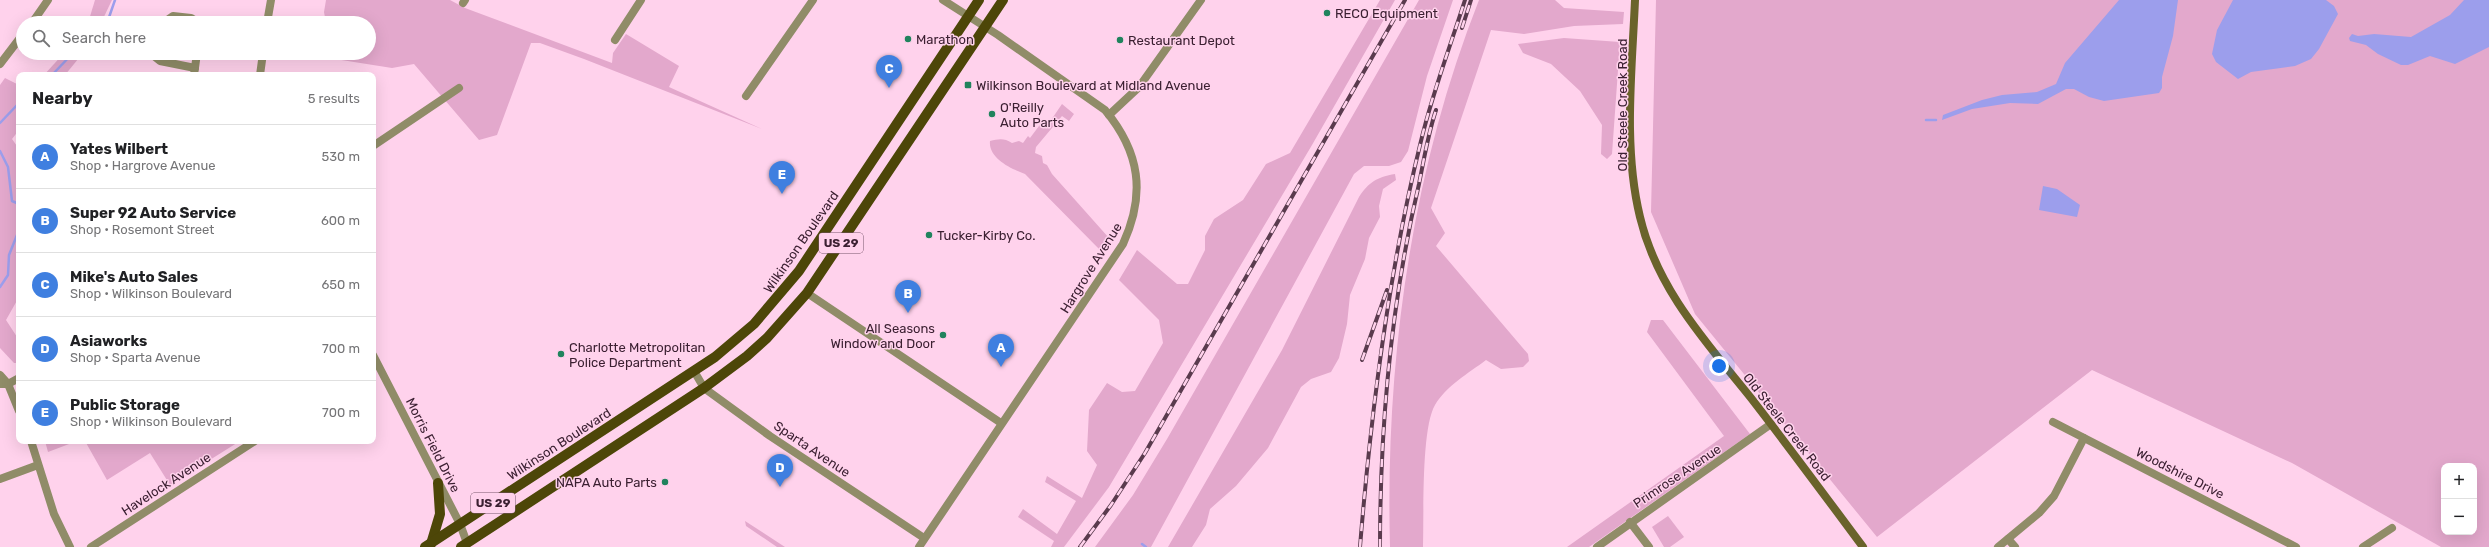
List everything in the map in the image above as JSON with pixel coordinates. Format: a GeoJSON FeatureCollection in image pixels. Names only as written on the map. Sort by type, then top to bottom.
{"type":"FeatureCollection","features":[{"type":"Feature","properties":{"kind":"main road","name":"Wilkinson Boulevard"},"geometry":{"type":"LineString","coordinates":[[428,545],[694,371],[735,341],[779,296],[798,271],[979,0]]}},
{"type":"Feature","properties":{"kind":"main road","name":"US 29"},"geometry":{"type":"LineString","coordinates":[[466,546],[704,388],[748,356],[767,338],[807,293],[1003,0]]}},
{"type":"Feature","properties":{"kind":"main road","name":"Old Steele Creek Road"},"geometry":{"type":"LineString","coordinates":[[1635,0],[1632,73],[1633,169],[1638,205],[1646,236],[1663,277],[1684,314],[1771,424],[1864,547]]}},
{"type":"Feature","properties":{"kind":"main road"},"geometry":{"type":"LineString","coordinates":[[428,545],[440,514],[438,483]]}},
{"type":"Feature","properties":{"kind":"street"},"geometry":{"type":"LineString","coordinates":[[37,16],[48,0]]}},
{"type":"Feature","properties":{"kind":"street"},"geometry":{"type":"LineString","coordinates":[[268,16],[271,0]]}},
{"type":"Feature","properties":{"kind":"street"},"geometry":{"type":"LineString","coordinates":[[615,40],[641,0]]}},
{"type":"Feature","properties":{"kind":"street"},"geometry":{"type":"LineString","coordinates":[[746,96],[813,0]]}},
{"type":"Feature","properties":{"kind":"street","name":"Hargrove Avenue"},"geometry":{"type":"LineString","coordinates":[[919,547],[943,513],[1001,423],[1082,307],[1123,244],[1132,223],[1136,201],[1135,164],[1129,146],[1109,115],[1086,96],[985,26],[943,0]]}},
{"type":"Feature","properties":{"kind":"street"},"geometry":{"type":"LineString","coordinates":[[1109,115],[1139,88],[1201,0]]}},
{"type":"Feature","properties":{"kind":"street"},"geometry":{"type":"LineString","coordinates":[[0,64],[16,43]]}},
{"type":"Feature","properties":{"kind":"street"},"geometry":{"type":"LineString","coordinates":[[159,60],[194,71],[195,60]]}},
{"type":"Feature","properties":{"kind":"street"},"geometry":{"type":"LineString","coordinates":[[260,72],[262,60]]}},
{"type":"Feature","properties":{"kind":"street"},"geometry":{"type":"LineString","coordinates":[[376,144],[459,88]]}},
{"type":"Feature","properties":{"kind":"street"},"geometry":{"type":"LineString","coordinates":[[807,293],[1001,423]]}},
{"type":"Feature","properties":{"kind":"street","name":"Morris Field Drive"},"geometry":{"type":"LineString","coordinates":[[376,363],[460,524],[466,546]]}},
{"type":"Feature","properties":{"kind":"street","name":"Sparta Avenue"},"geometry":{"type":"LineString","coordinates":[[694,371],[704,388],[770,436],[924,538]]}},
{"type":"Feature","properties":{"kind":"street"},"geometry":{"type":"LineString","coordinates":[[0,375],[16,406]]}},
{"type":"Feature","properties":{"kind":"street"},"geometry":{"type":"LineString","coordinates":[[4,384],[16,379]]}},
{"type":"Feature","properties":{"kind":"street","name":"Woodshire Drive"},"geometry":{"type":"LineString","coordinates":[[2053,422],[2296,547]]}},
{"type":"Feature","properties":{"kind":"street","name":"Primrose Avenue"},"geometry":{"type":"LineString","coordinates":[[1597,547],[1630,522],[1771,424]]}},
{"type":"Feature","properties":{"kind":"street"},"geometry":{"type":"LineString","coordinates":[[1998,547],[2039,513],[2054,496],[2084,438]]}},
{"type":"Feature","properties":{"kind":"street"},"geometry":{"type":"LineString","coordinates":[[32,444],[54,514],[70,547]]}},
{"type":"Feature","properties":{"kind":"street","name":"Havelock Avenue"},"geometry":{"type":"LineString","coordinates":[[91,547],[250,444]]}},
{"type":"Feature","properties":{"kind":"street"},"geometry":{"type":"LineString","coordinates":[[0,479],[38,465]]}},
{"type":"Feature","properties":{"kind":"street"},"geometry":{"type":"LineString","coordinates":[[1630,522],[1649,547]]}},
{"type":"Feature","properties":{"kind":"street"},"geometry":{"type":"LineString","coordinates":[[2363,547],[2392,528]]}},
{"type":"Feature","properties":{"kind":"street"},"geometry":{"type":"LineString","coordinates":[[2008,539],[2015,547]]}},
{"type":"Feature","properties":{"kind":"shaded area"},"geometry":{"type":"Polygon","coordinates":[[[95,0],[112,0],[104,16],[90,16],[95,0]]]}},
{"type":"Feature","properties":{"kind":"shaded area"},"geometry":{"type":"Polygon","coordinates":[[[326,0],[450,0],[465,8],[612,63],[613,53],[626,34],[679,66],[669,87],[762,129],[584,59],[540,43],[531,43],[497,135],[479,140],[414,64],[392,68],[341,60],[376,60],[376,16],[325,16],[326,0]]]}},
{"type":"Feature","properties":{"kind":"shaded area"},"geometry":{"type":"Polygon","coordinates":[[[1380,0],[1395,0],[1312,145],[1109,487],[1064,547],[1051,547],[1054,541],[1018,517],[1023,509],[1057,534],[1076,501],[1045,482],[1047,476],[1082,498],[1097,465],[1087,451],[1089,410],[1107,383],[1122,392],[1135,391],[1163,343],[1159,320],[1119,280],[1137,250],[1177,284],[1188,284],[1205,250],[1205,236],[1214,219],[1243,200],[1266,164],[1290,153],[1380,0]]]}},
{"type":"Feature","properties":{"kind":"shaded area"},"geometry":{"type":"Polygon","coordinates":[[[1419,0],[1453,0],[1427,76],[1408,151],[1401,162],[1389,166],[1364,166],[1354,174],[1151,547],[1095,547],[1133,495],[1167,439],[1419,0]]]}},
{"type":"Feature","properties":{"kind":"shaded area"},"geometry":{"type":"Polygon","coordinates":[[[1479,0],[1555,0],[1564,8],[1624,12],[1623,24],[1574,26],[1524,34],[1491,30],[1431,208],[1445,233],[1436,246],[1528,354],[1529,361],[1523,367],[1501,369],[1486,360],[1458,380],[1440,398],[1435,405],[1427,433],[1424,473],[1423,547],[1390,547],[1392,408],[1398,338],[1407,269],[1420,200],[1436,132],[1455,65],[1479,0]]]}},
{"type":"Feature","properties":{"kind":"shaded area"},"geometry":{"type":"Polygon","coordinates":[[[1656,0],[2489,0],[2489,547],[2441,547],[2292,463],[2092,370],[1877,537],[1695,314],[1651,212],[1656,0]]]}},
{"type":"Feature","properties":{"kind":"shaded area"},"geometry":{"type":"Polygon","coordinates":[[[1564,38],[1620,42],[1612,154],[1607,159],[1601,154],[1602,125],[1580,91],[1551,64],[1523,53],[1518,44],[1564,38]]]}},
{"type":"Feature","properties":{"kind":"shaded area"},"geometry":{"type":"Polygon","coordinates":[[[58,60],[77,60],[67,72],[47,72],[58,60]]]}},
{"type":"Feature","properties":{"kind":"shaded area"},"geometry":{"type":"Polygon","coordinates":[[[5,78],[16,84],[16,134],[12,139],[16,145],[16,302],[6,320],[16,335],[16,363],[14,363],[0,348],[0,85],[5,78]]]}},
{"type":"Feature","properties":{"kind":"shaded area"},"geometry":{"type":"Polygon","coordinates":[[[1062,104],[1074,114],[1069,121],[1062,116],[1036,147],[1035,153],[1042,156],[1043,163],[1047,165],[1052,174],[1109,238],[1100,250],[1025,174],[1007,166],[997,158],[990,147],[990,141],[1001,139],[1012,143],[1019,141],[1023,143],[1028,136],[1030,138],[1042,122],[1047,126],[1062,104]]]}},
{"type":"Feature","properties":{"kind":"shaded area"},"geometry":{"type":"Polygon","coordinates":[[[1395,174],[1396,180],[1383,189],[1379,206],[1380,217],[1369,238],[1365,259],[1350,295],[1347,324],[1339,358],[1331,372],[1311,379],[1301,387],[1268,448],[1236,486],[1210,509],[1206,525],[1192,547],[1168,547],[1282,350],[1359,197],[1374,181],[1395,174]]]}},
{"type":"Feature","properties":{"kind":"shaded area"},"geometry":{"type":"Polygon","coordinates":[[[1651,320],[1663,320],[1750,434],[1589,547],[1567,547],[1724,436],[1647,332],[1651,320]]]}},
{"type":"Feature","properties":{"kind":"shaded area"},"geometry":{"type":"Polygon","coordinates":[[[46,444],[69,444],[48,452],[46,444]]]}},
{"type":"Feature","properties":{"kind":"shaded area"},"geometry":{"type":"Polygon","coordinates":[[[87,444],[235,444],[170,485],[150,453],[107,480],[87,444]]]}},
{"type":"Feature","properties":{"kind":"shaded area"},"geometry":{"type":"Polygon","coordinates":[[[1668,516],[1684,537],[1670,547],[1664,547],[1652,527],[1668,516]]]}},
{"type":"Feature","properties":{"kind":"shaded area"},"geometry":{"type":"Polygon","coordinates":[[[745,521],[785,547],[777,547],[746,526],[745,521]]]}},
{"type":"Feature","properties":{"kind":"water"},"geometry":{"type":"Polygon","coordinates":[[[2119,0],[2178,0],[2173,36],[2162,77],[2162,88],[2159,93],[2104,101],[2089,97],[2074,89],[2066,89],[2038,104],[2010,103],[1972,109],[1942,120],[1943,115],[1982,100],[2002,95],[2037,92],[2056,84],[2065,63],[2119,0]]]}},
{"type":"Feature","properties":{"kind":"water"},"geometry":{"type":"Polygon","coordinates":[[[2233,0],[2326,0],[2334,6],[2338,14],[2319,49],[2311,59],[2295,66],[2251,72],[2238,79],[2216,62],[2212,54],[2217,30],[2233,0]]]}},
{"type":"Feature","properties":{"kind":"water"},"geometry":{"type":"Polygon","coordinates":[[[2464,0],[2489,0],[2489,47],[2455,64],[2430,56],[2408,65],[2401,65],[2378,54],[2366,45],[2350,41],[2349,38],[2352,34],[2358,36],[2374,34],[2411,37],[2450,15],[2464,0]]]}},
{"type":"Feature","properties":{"kind":"water"},"geometry":{"type":"Polygon","coordinates":[[[2043,186],[2057,189],[2080,205],[2077,217],[2039,210],[2043,186]]]}},
{"type":"Feature","properties":{"kind":"waterway"},"geometry":{"type":"LineString","coordinates":[[109,16],[115,0]]}},
{"type":"Feature","properties":{"kind":"waterway"},"geometry":{"type":"LineString","coordinates":[[55,72],[66,60]]}},
{"type":"Feature","properties":{"kind":"waterway"},"geometry":{"type":"LineString","coordinates":[[0,123],[16,106]]}},
{"type":"Feature","properties":{"kind":"waterway"},"geometry":{"type":"LineString","coordinates":[[1926,120],[1936,120]]}},
{"type":"Feature","properties":{"kind":"waterway"},"geometry":{"type":"LineString","coordinates":[[0,151],[8,167],[12,201],[16,203]]}},
{"type":"Feature","properties":{"kind":"waterway"},"geometry":{"type":"LineString","coordinates":[[0,287],[8,275],[9,255],[16,238]]}},
{"type":"Feature","properties":{"kind":"waterway"},"geometry":{"type":"LineString","coordinates":[[1142,544],[1146,547]]}},
{"type":"Feature","properties":{"kind":"railway"},"geometry":{"type":"LineString","coordinates":[[1080,547],[1111,505],[1145,453],[1405,0]]}},
{"type":"Feature","properties":{"kind":"railway"},"geometry":{"type":"LineString","coordinates":[[1360,547],[1375,394],[1399,241],[1425,123],[1465,0]]}},
{"type":"Feature","properties":{"kind":"railway"},"geometry":{"type":"LineString","coordinates":[[1462,28],[1471,0]]}},
{"type":"Feature","properties":{"kind":"railway"},"geometry":{"type":"LineString","coordinates":[[1380,547],[1382,456],[1394,319],[1409,229],[1428,137],[1436,110]]}},
{"type":"Feature","properties":{"kind":"railway"},"geometry":{"type":"LineString","coordinates":[[1362,360],[1387,290]]}},
{"type":"Feature","properties":{"kind":"place","name":"RECO Equipment"},"geometry":{"type":"Point","coordinates":[1327,13]}},
{"type":"Feature","properties":{"kind":"place","name":"Marathon"},"geometry":{"type":"Point","coordinates":[908,39]}},
{"type":"Feature","properties":{"kind":"place","name":"Restaurant Depot"},"geometry":{"type":"Point","coordinates":[1120,40]}},
{"type":"Feature","properties":{"kind":"place","name":"Wilkinson Boulevard at Midland Avenue"},"geometry":{"type":"Point","coordinates":[968,85]}},
{"type":"Feature","properties":{"kind":"place","name":"Mike's Auto Sales"},"geometry":{"type":"Point","coordinates":[889,88]}},
{"type":"Feature","properties":{"kind":"place","name":"O'Reilly Auto Parts"},"geometry":{"type":"Point","coordinates":[992,114]}},
{"type":"Feature","properties":{"kind":"place","name":"Public Storage"},"geometry":{"type":"Point","coordinates":[782,194]}},
{"type":"Feature","properties":{"kind":"place","name":"Tucker-Kirby Co."},"geometry":{"type":"Point","coordinates":[929,235]}},
{"type":"Feature","properties":{"kind":"place","name":"Super 92 Auto Service"},"geometry":{"type":"Point","coordinates":[908,313]}},
{"type":"Feature","properties":{"kind":"place","name":"All Seasons Window and Door"},"geometry":{"type":"Point","coordinates":[943,335]}},
{"type":"Feature","properties":{"kind":"place","name":"Charlotte Metropolitan Police Department"},"geometry":{"type":"Point","coordinates":[561,354]}},
{"type":"Feature","properties":{"kind":"place","name":"Yates Wilbert"},"geometry":{"type":"Point","coordinates":[1001,367]}},
{"type":"Feature","properties":{"kind":"place","name":"NAPA Auto Parts"},"geometry":{"type":"Point","coordinates":[665,482]}},
{"type":"Feature","properties":{"kind":"place","name":"Asiaworks"},"geometry":{"type":"Point","coordinates":[780,487]}}]}
